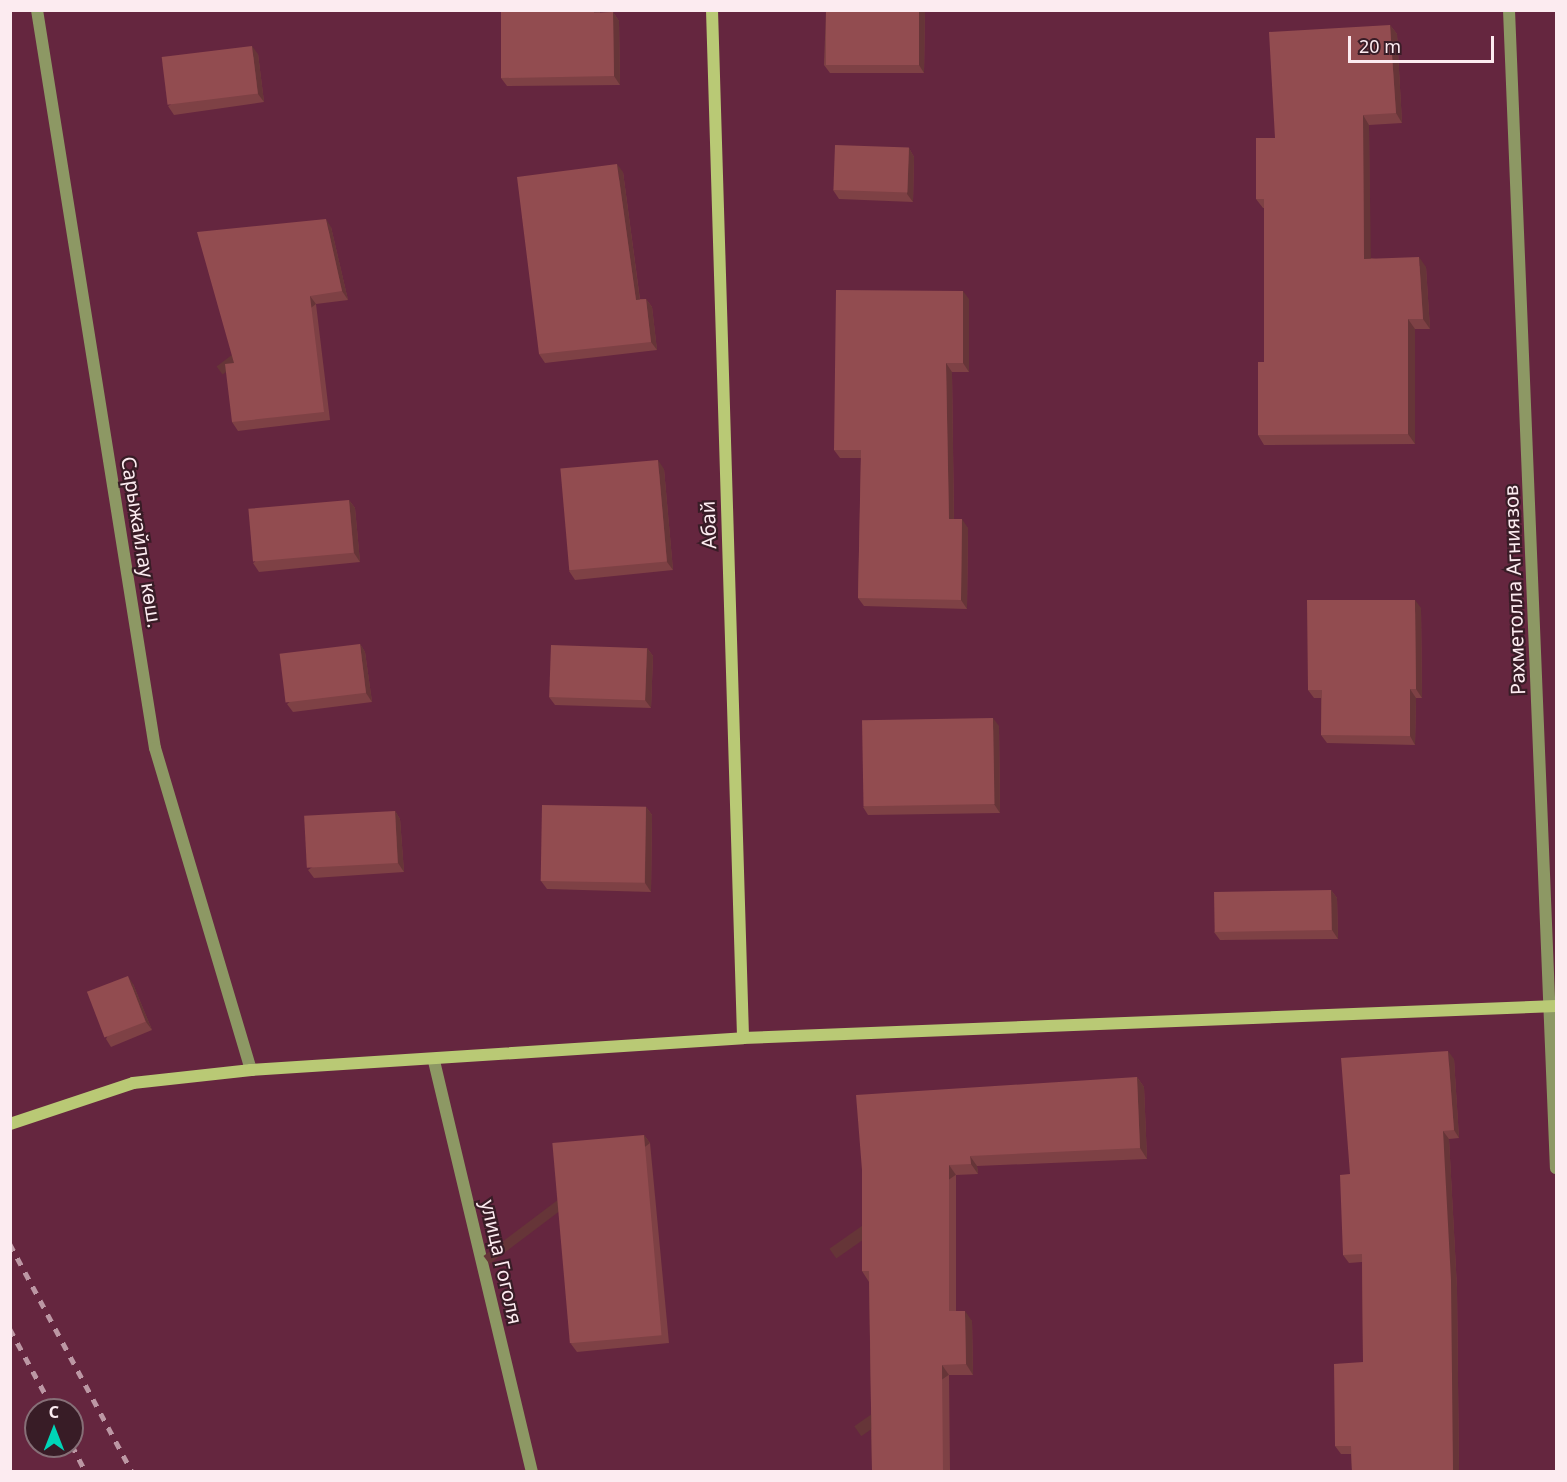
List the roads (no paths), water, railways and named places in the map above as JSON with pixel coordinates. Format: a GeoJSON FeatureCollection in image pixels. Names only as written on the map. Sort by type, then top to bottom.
{"type":"FeatureCollection","features":[{"type":"Feature","properties":{"kind":"main road","name":"Абай"},"geometry":{"type":"LineString","coordinates":[[712,10],[743,1038]]}},
{"type":"Feature","properties":{"kind":"main road"},"geometry":{"type":"LineString","coordinates":[[10,1124],[133,1083],[252,1070],[434,1061],[743,1038],[1553,1006]]}},
{"type":"Feature","properties":{"kind":"street","name":"Сарыжайлау көш."},"geometry":{"type":"LineString","coordinates":[[37,10],[155,748],[252,1070]]}},
{"type":"Feature","properties":{"kind":"street","name":"Рахметолла Агниязов"},"geometry":{"type":"LineString","coordinates":[[1509,10],[1553,1006],[1557,1168]]}},
{"type":"Feature","properties":{"kind":"street","name":"улица Гоголя"},"geometry":{"type":"LineString","coordinates":[[434,1061],[532,1472]]}},
{"type":"Feature","properties":{"kind":"railway"},"geometry":{"type":"LineString","coordinates":[[10,1244],[132,1472]]}},
{"type":"Feature","properties":{"kind":"railway"},"geometry":{"type":"LineString","coordinates":[[10,1329],[47,1398]]}},
{"type":"Feature","properties":{"kind":"railway"},"geometry":{"type":"LineString","coordinates":[[79,1458],[86,1472]]}}]}
